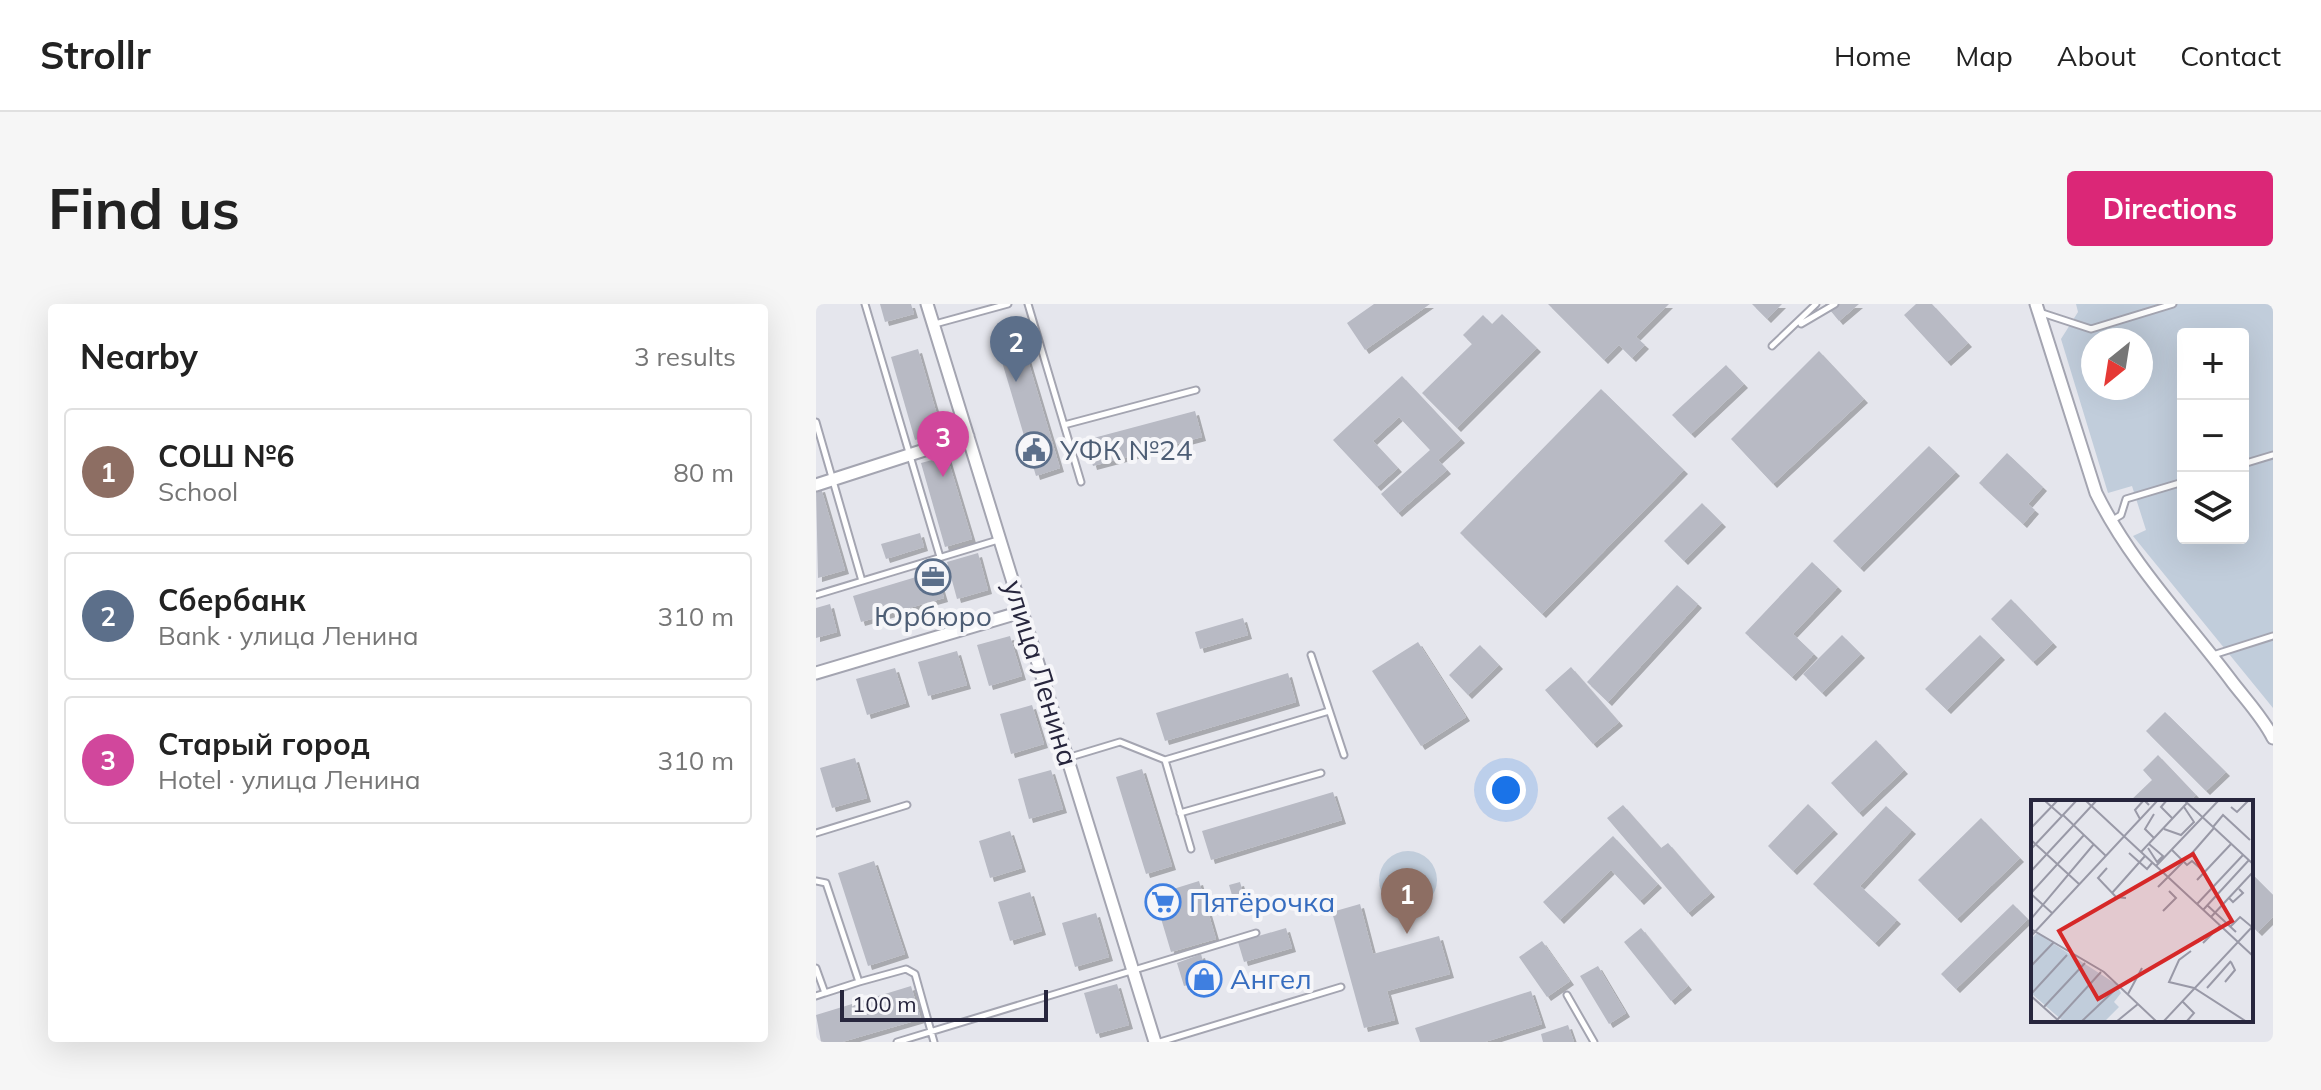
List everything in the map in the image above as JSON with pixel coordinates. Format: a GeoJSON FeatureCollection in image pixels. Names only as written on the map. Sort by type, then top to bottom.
{"type":"FeatureCollection","features":[{"type":"Feature","properties":{"kind":"street","name":"улица Ленина"},"geometry":{"type":"LineString","coordinates":[[927,304],[1157,1042]]}},
{"type":"Feature","properties":{"kind":"street"},"geometry":{"type":"LineString","coordinates":[[2037,308],[2096,493],[2110,521],[2144,572],[2212,655],[2273,738]]}},
{"type":"Feature","properties":{"kind":"street"},"geometry":{"type":"LineString","coordinates":[[816,485],[968,436]]}},
{"type":"Feature","properties":{"kind":"street"},"geometry":{"type":"LineString","coordinates":[[816,673],[1021,612]]}},
{"type":"Feature","properties":{"kind":"lane"},"geometry":{"type":"LineString","coordinates":[[865,304],[940,557]]}},
{"type":"Feature","properties":{"kind":"lane"},"geometry":{"type":"LineString","coordinates":[[933,324],[1008,304]]}},
{"type":"Feature","properties":{"kind":"lane"},"geometry":{"type":"LineString","coordinates":[[1028,304],[1081,482]]}},
{"type":"Feature","properties":{"kind":"lane"},"geometry":{"type":"LineString","coordinates":[[1796,327],[1816,304]]}},
{"type":"Feature","properties":{"kind":"lane"},"geometry":{"type":"LineString","coordinates":[[1772,346],[1796,327],[1835,304]]}},
{"type":"Feature","properties":{"kind":"lane"},"geometry":{"type":"LineString","coordinates":[[2037,308],[2091,329],[2173,304]]}},
{"type":"Feature","properties":{"kind":"lane"},"geometry":{"type":"LineString","coordinates":[[1064,425],[1196,390]]}},
{"type":"Feature","properties":{"kind":"lane"},"geometry":{"type":"LineString","coordinates":[[816,422],[862,581]]}},
{"type":"Feature","properties":{"kind":"lane"},"geometry":{"type":"LineString","coordinates":[[2249,462],[2273,455]]}},
{"type":"Feature","properties":{"kind":"lane"},"geometry":{"type":"LineString","coordinates":[[2110,521],[2121,515],[2126,499],[2177,484]]}},
{"type":"Feature","properties":{"kind":"lane"},"geometry":{"type":"LineString","coordinates":[[816,595],[999,539]]}},
{"type":"Feature","properties":{"kind":"lane"},"geometry":{"type":"LineString","coordinates":[[2212,655],[2273,636]]}},
{"type":"Feature","properties":{"kind":"lane"},"geometry":{"type":"LineString","coordinates":[[1311,655],[1344,755]]}},
{"type":"Feature","properties":{"kind":"lane"},"geometry":{"type":"LineString","coordinates":[[1067,758],[1120,742],[1165,760],[1329,711]]}},
{"type":"Feature","properties":{"kind":"lane"},"geometry":{"type":"LineString","coordinates":[[1165,760],[1191,849]]}},
{"type":"Feature","properties":{"kind":"lane"},"geometry":{"type":"LineString","coordinates":[[1180,813],[1321,773]]}},
{"type":"Feature","properties":{"kind":"lane"},"geometry":{"type":"LineString","coordinates":[[816,833],[907,805]]}},
{"type":"Feature","properties":{"kind":"lane"},"geometry":{"type":"LineString","coordinates":[[816,881],[826,883],[859,982]]}},
{"type":"Feature","properties":{"kind":"lane"},"geometry":{"type":"LineString","coordinates":[[897,1042],[1256,933]]}},
{"type":"Feature","properties":{"kind":"lane"},"geometry":{"type":"LineString","coordinates":[[816,968],[825,993]]}},
{"type":"Feature","properties":{"kind":"lane"},"geometry":{"type":"LineString","coordinates":[[816,996],[906,969],[915,974],[934,1042]]}},
{"type":"Feature","properties":{"kind":"lane"},"geometry":{"type":"LineString","coordinates":[[1157,1042],[1341,987]]}},
{"type":"Feature","properties":{"kind":"lane"},"geometry":{"type":"LineString","coordinates":[[1567,995],[1594,1042]]}},
{"type":"Feature","properties":{"kind":"shaded area"},"geometry":{"type":"Polygon","coordinates":[[[2076,304],[2273,304],[2273,708],[2133,536],[2146,530],[2132,486],[2108,493],[2061,339],[2078,312],[2076,304]]]}},
{"type":"Feature","properties":{"kind":"shaded area"},"geometry":{"type":"Polygon","coordinates":[[[1408,851],[1429,859],[1437,880],[1429,901],[1408,909],[1387,901],[1379,880],[1387,859],[1408,851]]]}},
{"type":"Feature","properties":{"kind":"building"},"geometry":{"type":"Polygon","coordinates":[[[880,304],[911,304],[914,314],[885,322],[880,304]]]}},
{"type":"Feature","properties":{"kind":"building"},"geometry":{"type":"Polygon","coordinates":[[[1374,304],[1430,304],[1365,350],[1347,323],[1374,304]]]}},
{"type":"Feature","properties":{"kind":"building"},"geometry":{"type":"Polygon","coordinates":[[[1548,304],[1669,304],[1636,337],[1645,345],[1632,358],[1619,345],[1604,360],[1548,304]]]}},
{"type":"Feature","properties":{"kind":"building"},"geometry":{"type":"Polygon","coordinates":[[[1752,304],[1782,304],[1767,319],[1752,304]]]}},
{"type":"Feature","properties":{"kind":"building"},"geometry":{"type":"Polygon","coordinates":[[[1825,304],[1859,304],[1839,321],[1825,304]]]}},
{"type":"Feature","properties":{"kind":"building"},"geometry":{"type":"Polygon","coordinates":[[[1916,304],[1932,304],[1968,343],[1947,362],[1904,315],[1916,304]]]}},
{"type":"Feature","properties":{"kind":"building"},"geometry":{"type":"Polygon","coordinates":[[[1502,314],[1537,348],[1457,428],[1422,393],[1472,344],[1463,335],[1483,315],[1492,324],[1502,314]]]}},
{"type":"Feature","properties":{"kind":"building"},"geometry":{"type":"Polygon","coordinates":[[[1018,327],[1060,468],[1036,476],[994,335],[1018,327]]]}},
{"type":"Feature","properties":{"kind":"building"},"geometry":{"type":"Polygon","coordinates":[[[918,349],[942,432],[915,440],[891,357],[918,349]]]}},
{"type":"Feature","properties":{"kind":"building"},"geometry":{"type":"Polygon","coordinates":[[[1819,351],[1864,399],[1773,484],[1731,439],[1819,351]]]}},
{"type":"Feature","properties":{"kind":"building"},"geometry":{"type":"Polygon","coordinates":[[[1726,365],[1744,384],[1691,434],[1672,415],[1726,365]]]}},
{"type":"Feature","properties":{"kind":"building"},"geometry":{"type":"Polygon","coordinates":[[[1402,376],[1461,439],[1438,460],[1447,470],[1398,513],[1381,494],[1430,450],[1399,417],[1373,441],[1398,468],[1377,487],[1333,440],[1402,376]]]}},
{"type":"Feature","properties":{"kind":"building"},"geometry":{"type":"Polygon","coordinates":[[[1601,389],[1684,470],[1542,614],[1460,533],[1601,389]]]}},
{"type":"Feature","properties":{"kind":"building"},"geometry":{"type":"Polygon","coordinates":[[[1195,411],[1202,437],[1093,466],[1086,440],[1195,411]]]}},
{"type":"Feature","properties":{"kind":"building"},"geometry":{"type":"Polygon","coordinates":[[[1929,446],[1956,472],[1860,568],[1833,541],[1929,446]]]}},
{"type":"Feature","properties":{"kind":"building"},"geometry":{"type":"Polygon","coordinates":[[[2007,453],[2043,487],[2028,504],[2035,510],[2023,524],[1979,483],[2007,453]]]}},
{"type":"Feature","properties":{"kind":"building"},"geometry":{"type":"Polygon","coordinates":[[[947,456],[972,539],[945,547],[921,463],[947,456]]]}},
{"type":"Feature","properties":{"kind":"building"},"geometry":{"type":"Polygon","coordinates":[[[821,488],[845,570],[818,578],[816,489],[821,488]]]}},
{"type":"Feature","properties":{"kind":"building"},"geometry":{"type":"Polygon","coordinates":[[[1702,503],[1722,523],[1684,561],[1664,541],[1702,503]]]}},
{"type":"Feature","properties":{"kind":"building"},"geometry":{"type":"Polygon","coordinates":[[[920,533],[924,547],[886,559],[881,544],[920,533]]]}},
{"type":"Feature","properties":{"kind":"building"},"geometry":{"type":"Polygon","coordinates":[[[978,553],[988,590],[957,599],[947,562],[978,553]]]}},
{"type":"Feature","properties":{"kind":"building"},"geometry":{"type":"Polygon","coordinates":[[[1812,562],[1838,587],[1793,634],[1814,654],[1792,677],[1745,633],[1812,562]]]}},
{"type":"Feature","properties":{"kind":"building"},"geometry":{"type":"Polygon","coordinates":[[[936,571],[944,598],[861,622],[853,596],[936,571]]]}},
{"type":"Feature","properties":{"kind":"building"},"geometry":{"type":"Polygon","coordinates":[[[1677,585],[1698,604],[1608,702],[1587,682],[1677,585]]]}},
{"type":"Feature","properties":{"kind":"building"},"geometry":{"type":"Polygon","coordinates":[[[2011,599],[2053,643],[2033,662],[1991,619],[2011,599]]]}},
{"type":"Feature","properties":{"kind":"building"},"geometry":{"type":"Polygon","coordinates":[[[830,604],[837,632],[816,638],[816,608],[830,604]]]}},
{"type":"Feature","properties":{"kind":"building"},"geometry":{"type":"Polygon","coordinates":[[[1243,618],[1248,635],[1200,649],[1195,632],[1243,618]]]}},
{"type":"Feature","properties":{"kind":"building"},"geometry":{"type":"Polygon","coordinates":[[[1842,635],[1861,654],[1822,693],[1803,674],[1842,635]]]}},
{"type":"Feature","properties":{"kind":"building"},"geometry":{"type":"Polygon","coordinates":[[[1980,635],[2001,656],[1947,710],[1925,689],[1980,635]]]}},
{"type":"Feature","properties":{"kind":"building"},"geometry":{"type":"Polygon","coordinates":[[[1010,636],[1022,676],[989,686],[977,645],[1010,636]]]}},
{"type":"Feature","properties":{"kind":"building"},"geometry":{"type":"Polygon","coordinates":[[[1418,642],[1466,717],[1421,746],[1372,671],[1418,642]]]}},
{"type":"Feature","properties":{"kind":"building"},"geometry":{"type":"Polygon","coordinates":[[[1480,645],[1499,665],[1468,695],[1449,675],[1480,645]]]}},
{"type":"Feature","properties":{"kind":"building"},"geometry":{"type":"Polygon","coordinates":[[[957,651],[967,685],[928,696],[918,662],[957,651]]]}},
{"type":"Feature","properties":{"kind":"building"},"geometry":{"type":"Polygon","coordinates":[[[1571,667],[1619,722],[1593,744],[1545,690],[1571,667]]]}},
{"type":"Feature","properties":{"kind":"building"},"geometry":{"type":"Polygon","coordinates":[[[895,668],[906,703],[867,715],[856,679],[895,668]]]}},
{"type":"Feature","properties":{"kind":"building"},"geometry":{"type":"Polygon","coordinates":[[[1288,673],[1296,702],[1165,741],[1156,713],[1288,673]]]}},
{"type":"Feature","properties":{"kind":"building"},"geometry":{"type":"Polygon","coordinates":[[[1032,705],[1044,744],[1011,754],[1000,714],[1032,705]]]}},
{"type":"Feature","properties":{"kind":"building"},"geometry":{"type":"Polygon","coordinates":[[[2165,712],[2226,772],[2206,791],[2146,731],[2165,712]]]}},
{"type":"Feature","properties":{"kind":"building"},"geometry":{"type":"Polygon","coordinates":[[[1876,740],[1904,770],[1859,813],[1831,783],[1876,740]]]}},
{"type":"Feature","properties":{"kind":"building"},"geometry":{"type":"Polygon","coordinates":[[[2158,755],[2196,795],[2191,800],[2131,800],[2152,780],[2143,770],[2158,755]]]}},
{"type":"Feature","properties":{"kind":"building"},"geometry":{"type":"Polygon","coordinates":[[[855,758],[867,798],[832,808],[820,768],[855,758]]]}},
{"type":"Feature","properties":{"kind":"building"},"geometry":{"type":"Polygon","coordinates":[[[1142,769],[1172,866],[1146,874],[1116,777],[1142,769]]]}},
{"type":"Feature","properties":{"kind":"building"},"geometry":{"type":"Polygon","coordinates":[[[1051,770],[1063,809],[1029,819],[1018,779],[1051,770]]]}},
{"type":"Feature","properties":{"kind":"building"},"geometry":{"type":"Polygon","coordinates":[[[1333,792],[1342,820],[1211,860],[1202,831],[1333,792]]]}},
{"type":"Feature","properties":{"kind":"building"},"geometry":{"type":"Polygon","coordinates":[[[1808,804],[1834,830],[1793,871],[1768,846],[1808,804]]]}},
{"type":"Feature","properties":{"kind":"building"},"geometry":{"type":"Polygon","coordinates":[[[1623,805],[1661,848],[1668,843],[1711,893],[1688,913],[1607,818],[1623,805]]]}},
{"type":"Feature","properties":{"kind":"building"},"geometry":{"type":"Polygon","coordinates":[[[1886,806],[1912,830],[1860,886],[1897,920],[1875,943],[1813,884],[1886,806]]]}},
{"type":"Feature","properties":{"kind":"building"},"geometry":{"type":"Polygon","coordinates":[[[1981,818],[2020,858],[1957,919],[1918,880],[1981,818]]]}},
{"type":"Feature","properties":{"kind":"building"},"geometry":{"type":"Polygon","coordinates":[[[1010,831],[1022,868],[990,878],[979,841],[1010,831]]]}},
{"type":"Feature","properties":{"kind":"building"},"geometry":{"type":"Polygon","coordinates":[[[1613,836],[1658,884],[1640,901],[1611,870],[1560,920],[1543,902],[1613,836]]]}},
{"type":"Feature","properties":{"kind":"building"},"geometry":{"type":"Polygon","coordinates":[[[874,861],[905,954],[868,966],[838,873],[874,861]]]}},
{"type":"Feature","properties":{"kind":"building"},"geometry":{"type":"Polygon","coordinates":[[[2253,875],[2273,895],[2273,917],[2258,932],[2253,927],[2253,875]]]}},
{"type":"Feature","properties":{"kind":"building"},"geometry":{"type":"Polygon","coordinates":[[[1199,881],[1216,939],[1171,952],[1154,895],[1199,881]]]}},
{"type":"Feature","properties":{"kind":"building"},"geometry":{"type":"Polygon","coordinates":[[[1240,882],[1245,899],[1234,902],[1229,885],[1240,882]]]}},
{"type":"Feature","properties":{"kind":"building"},"geometry":{"type":"Polygon","coordinates":[[[1030,892],[1042,931],[1010,941],[998,902],[1030,892]]]}},
{"type":"Feature","properties":{"kind":"building"},"geometry":{"type":"Polygon","coordinates":[[[1360,904],[1373,954],[1439,936],[1450,974],[1387,991],[1395,1020],[1364,1028],[1332,912],[1360,904]]]}},
{"type":"Feature","properties":{"kind":"building"},"geometry":{"type":"Polygon","coordinates":[[[2013,904],[2028,919],[1956,989],[1941,974],[2013,904]]]}},
{"type":"Feature","properties":{"kind":"building"},"geometry":{"type":"Polygon","coordinates":[[[1096,913],[1109,957],[1075,967],[1062,923],[1096,913]]]}},
{"type":"Feature","properties":{"kind":"building"},"geometry":{"type":"Polygon","coordinates":[[[1286,928],[1292,948],[1244,962],[1238,942],[1286,928]]]}},
{"type":"Feature","properties":{"kind":"building"},"geometry":{"type":"Polygon","coordinates":[[[1641,928],[1688,986],[1671,1001],[1624,942],[1641,928]]]}},
{"type":"Feature","properties":{"kind":"building"},"geometry":{"type":"Polygon","coordinates":[[[1542,941],[1570,981],[1547,997],[1519,957],[1542,941]]]}},
{"type":"Feature","properties":{"kind":"building"},"geometry":{"type":"Polygon","coordinates":[[[1201,954],[1208,979],[1184,986],[1177,963],[1201,954]]]}},
{"type":"Feature","properties":{"kind":"building"},"geometry":{"type":"Polygon","coordinates":[[[1598,966],[1626,1013],[1609,1024],[1580,976],[1598,966]]]}},
{"type":"Feature","properties":{"kind":"building"},"geometry":{"type":"Polygon","coordinates":[[[1117,984],[1129,1025],[1096,1034],[1084,993],[1117,984]]]}},
{"type":"Feature","properties":{"kind":"building"},"geometry":{"type":"Polygon","coordinates":[[[911,986],[921,1019],[842,1042],[821,1042],[816,1015],[911,986]]]}},
{"type":"Feature","properties":{"kind":"building"},"geometry":{"type":"Polygon","coordinates":[[[1531,991],[1542,1024],[1485,1042],[1420,1042],[1415,1028],[1531,991]]]}},
{"type":"Feature","properties":{"kind":"building"},"geometry":{"type":"Polygon","coordinates":[[[1568,1025],[1574,1042],[1543,1042],[1541,1034],[1568,1025]]]}},
{"type":"Feature","properties":{"kind":"place","name":"Сбербанк"},"geometry":{"type":"Point","coordinates":[1016,382]}},
{"type":"Feature","properties":{"kind":"place","name":"УФК №24"},"geometry":{"type":"Point","coordinates":[1034,450]}},
{"type":"Feature","properties":{"kind":"place","name":"Старый город"},"geometry":{"type":"Point","coordinates":[943,477]}},
{"type":"Feature","properties":{"kind":"place","name":"Юрбюро"},"geometry":{"type":"Point","coordinates":[933,577]}},
{"type":"Feature","properties":{"kind":"place","name":"Пятёрочка"},"geometry":{"type":"Point","coordinates":[1163,902]}},
{"type":"Feature","properties":{"kind":"place","name":"СОШ №6"},"geometry":{"type":"Point","coordinates":[1407,934]}},
{"type":"Feature","properties":{"kind":"place","name":"Ангел"},"geometry":{"type":"Point","coordinates":[1204,979]}}]}
